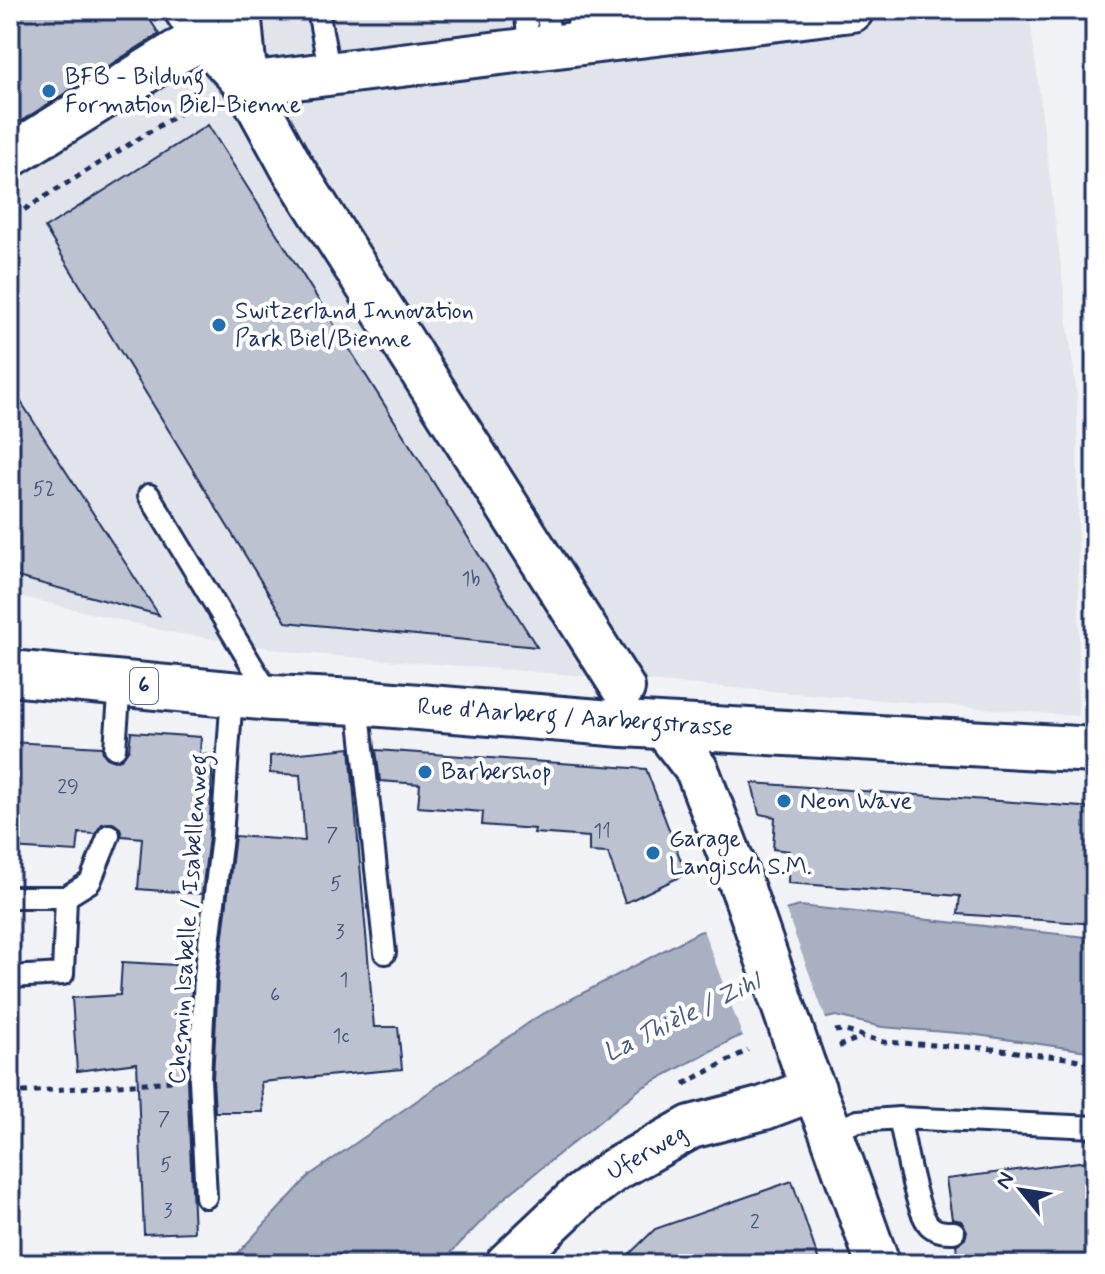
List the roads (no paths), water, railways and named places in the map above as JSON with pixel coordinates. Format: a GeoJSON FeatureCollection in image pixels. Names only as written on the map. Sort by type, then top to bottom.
{"type":"FeatureCollection","features":[{"type":"Feature","properties":{"kind":"main road","name":"Rue d'Aarberg / Aarbergstrasse"},"geometry":{"type":"LineString","coordinates":[[29,670],[120,684],[252,696],[663,726],[1086,750]]}},
{"type":"Feature","properties":{"kind":"street"},"geometry":{"type":"LineString","coordinates":[[239,10],[246,84]]}},
{"type":"Feature","properties":{"kind":"street"},"geometry":{"type":"LineString","coordinates":[[246,84],[330,75],[552,28],[852,10]]}},
{"type":"Feature","properties":{"kind":"street"},"geometry":{"type":"LineString","coordinates":[[10,156],[175,53],[195,24],[246,84],[291,166],[623,688]]}},
{"type":"Feature","properties":{"kind":"street"},"geometry":{"type":"LineString","coordinates":[[663,726],[697,770],[878,1264]]}},
{"type":"Feature","properties":{"kind":"street","name":"Uferweg"},"geometry":{"type":"LineString","coordinates":[[507,1264],[578,1197],[614,1170],[691,1127],[764,1108],[809,1078]]}},
{"type":"Feature","properties":{"kind":"lane"},"geometry":{"type":"LineString","coordinates":[[318,10],[330,75]]}},
{"type":"Feature","properties":{"kind":"lane"},"geometry":{"type":"LineString","coordinates":[[149,495],[252,696]]}},
{"type":"Feature","properties":{"kind":"lane"},"geometry":{"type":"LineString","coordinates":[[115,748],[120,684]]}},
{"type":"Feature","properties":{"kind":"lane","name":"Chemin Isabelle / Isabellenweg"},"geometry":{"type":"LineString","coordinates":[[206,1197],[200,1079],[205,976],[222,837],[252,696]]}},
{"type":"Feature","properties":{"kind":"lane"},"geometry":{"type":"LineString","coordinates":[[358,702],[385,953]]}},
{"type":"Feature","properties":{"kind":"lane"},"geometry":{"type":"LineString","coordinates":[[10,897],[66,897],[90,882],[109,835]]}},
{"type":"Feature","properties":{"kind":"lane"},"geometry":{"type":"LineString","coordinates":[[10,977],[63,974],[66,897]]}},
{"type":"Feature","properties":{"kind":"lane"},"geometry":{"type":"LineString","coordinates":[[831,1132],[858,1121],[899,1118],[1095,1127]]}},
{"type":"Feature","properties":{"kind":"lane"},"geometry":{"type":"LineString","coordinates":[[899,1118],[917,1197],[925,1218],[939,1232],[954,1232]]}},
{"type":"Feature","properties":{"kind":"water","name":"La Thièle / Zihl"},"geometry":{"type":"Polygon","coordinates":[[[800,906],[1095,938],[1095,1052],[970,1034],[882,1027],[836,1016],[735,1038],[641,1088],[503,1199],[440,1264],[228,1264],[310,1175],[537,1017],[699,932],[800,906]]]}},
{"type":"Feature","properties":{"kind":"place","name":"BFB - Bildung Formation Biel-Bienne"},"geometry":{"type":"Point","coordinates":[49,91]}},
{"type":"Feature","properties":{"kind":"place","name":"Switzerland Innovation Park Biel/Bienne"},"geometry":{"type":"Point","coordinates":[219,325]}},
{"type":"Feature","properties":{"kind":"place","name":"Barbershop"},"geometry":{"type":"Point","coordinates":[425,772]}},
{"type":"Feature","properties":{"kind":"place","name":"Neon Wave"},"geometry":{"type":"Point","coordinates":[784,801]}},
{"type":"Feature","properties":{"kind":"place","name":"Garage Langisch S.M."},"geometry":{"type":"Point","coordinates":[653,853]}}]}
